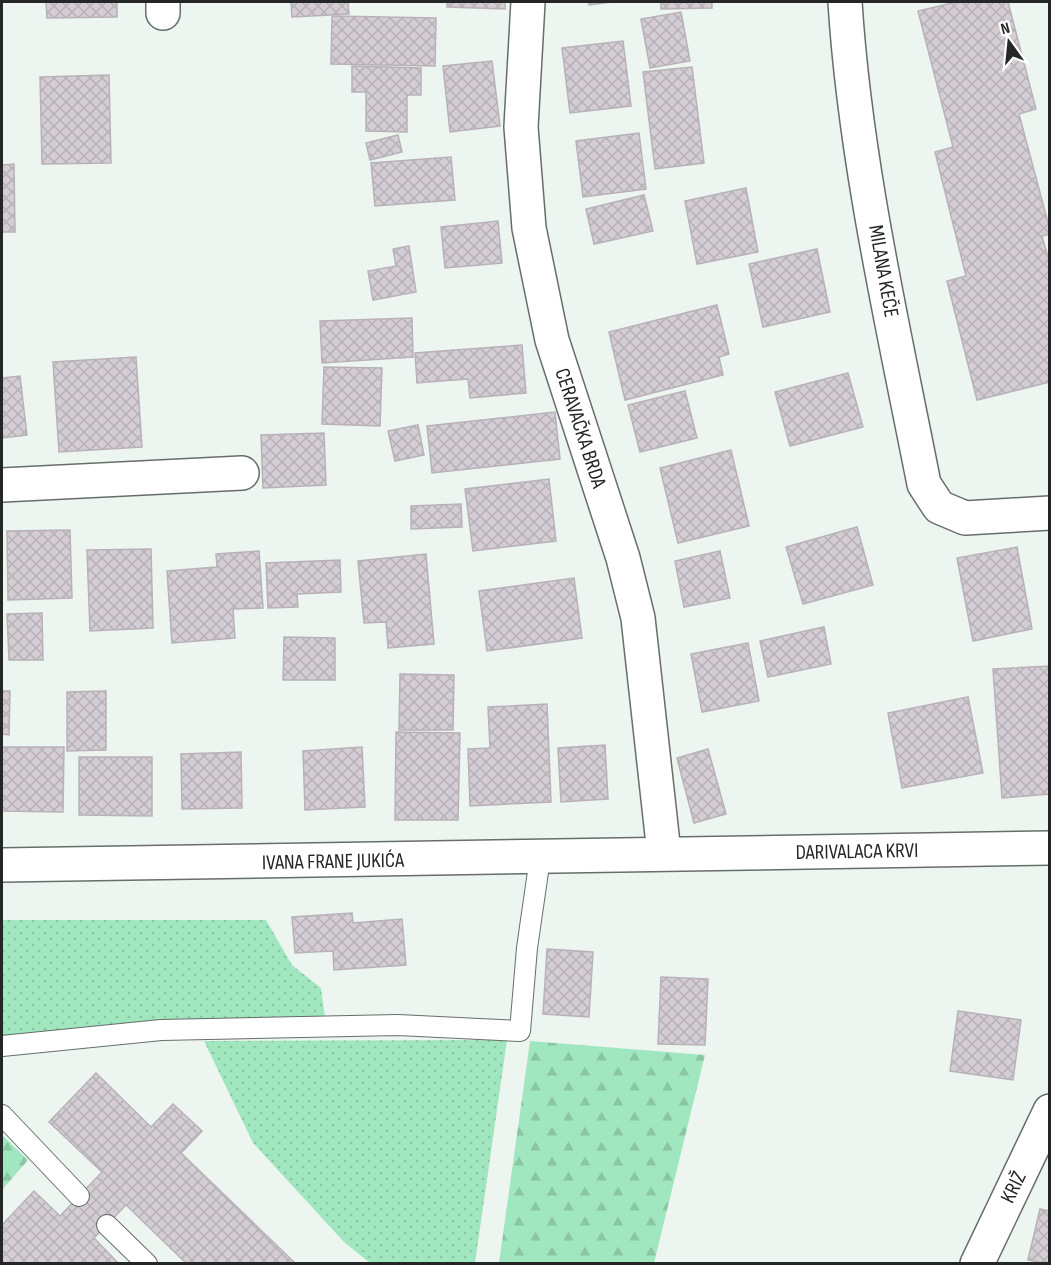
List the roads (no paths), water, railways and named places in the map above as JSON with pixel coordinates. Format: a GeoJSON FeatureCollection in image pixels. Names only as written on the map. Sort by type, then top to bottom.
{"type":"FeatureCollection","features":[{"type":"Feature","properties":{"kind":"street","name":"CERAVAČKA BRDA"},"geometry":{"type":"LineString","coordinates":[[528,2],[521,127],[529,228],[552,340],[623,558],[638,618],[664,853]]}},
{"type":"Feature","properties":{"kind":"street","name":"MILANA KEČE"},"geometry":{"type":"LineString","coordinates":[[845,2],[853,87],[875,229],[924,484],[939,507],[965,518],[1050,513]]}},
{"type":"Feature","properties":{"kind":"street"},"geometry":{"type":"LineString","coordinates":[[2,485],[242,473]]}},
{"type":"Feature","properties":{"kind":"street","name":"DARIVALACA KRVI"},"geometry":{"type":"LineString","coordinates":[[664,853],[1050,848]]}},
{"type":"Feature","properties":{"kind":"street","name":"IVANA FRANE JUKIĆA"},"geometry":{"type":"LineString","coordinates":[[2,865],[540,858],[664,853]]}},
{"type":"Feature","properties":{"kind":"street","name":"KRIŽ"},"geometry":{"type":"LineString","coordinates":[[977,1263],[1046,1132]]}},
{"type":"Feature","properties":{"kind":"lane"},"geometry":{"type":"LineString","coordinates":[[2,1046],[161,1030],[398,1025],[520,1031],[527,948],[540,858]]}},
{"type":"Feature","properties":{"kind":"lane"},"geometry":{"type":"LineString","coordinates":[[2,1115],[79,1196]]}},
{"type":"Feature","properties":{"kind":"lane"},"geometry":{"type":"LineString","coordinates":[[107,1225],[147,1263]]}}]}
